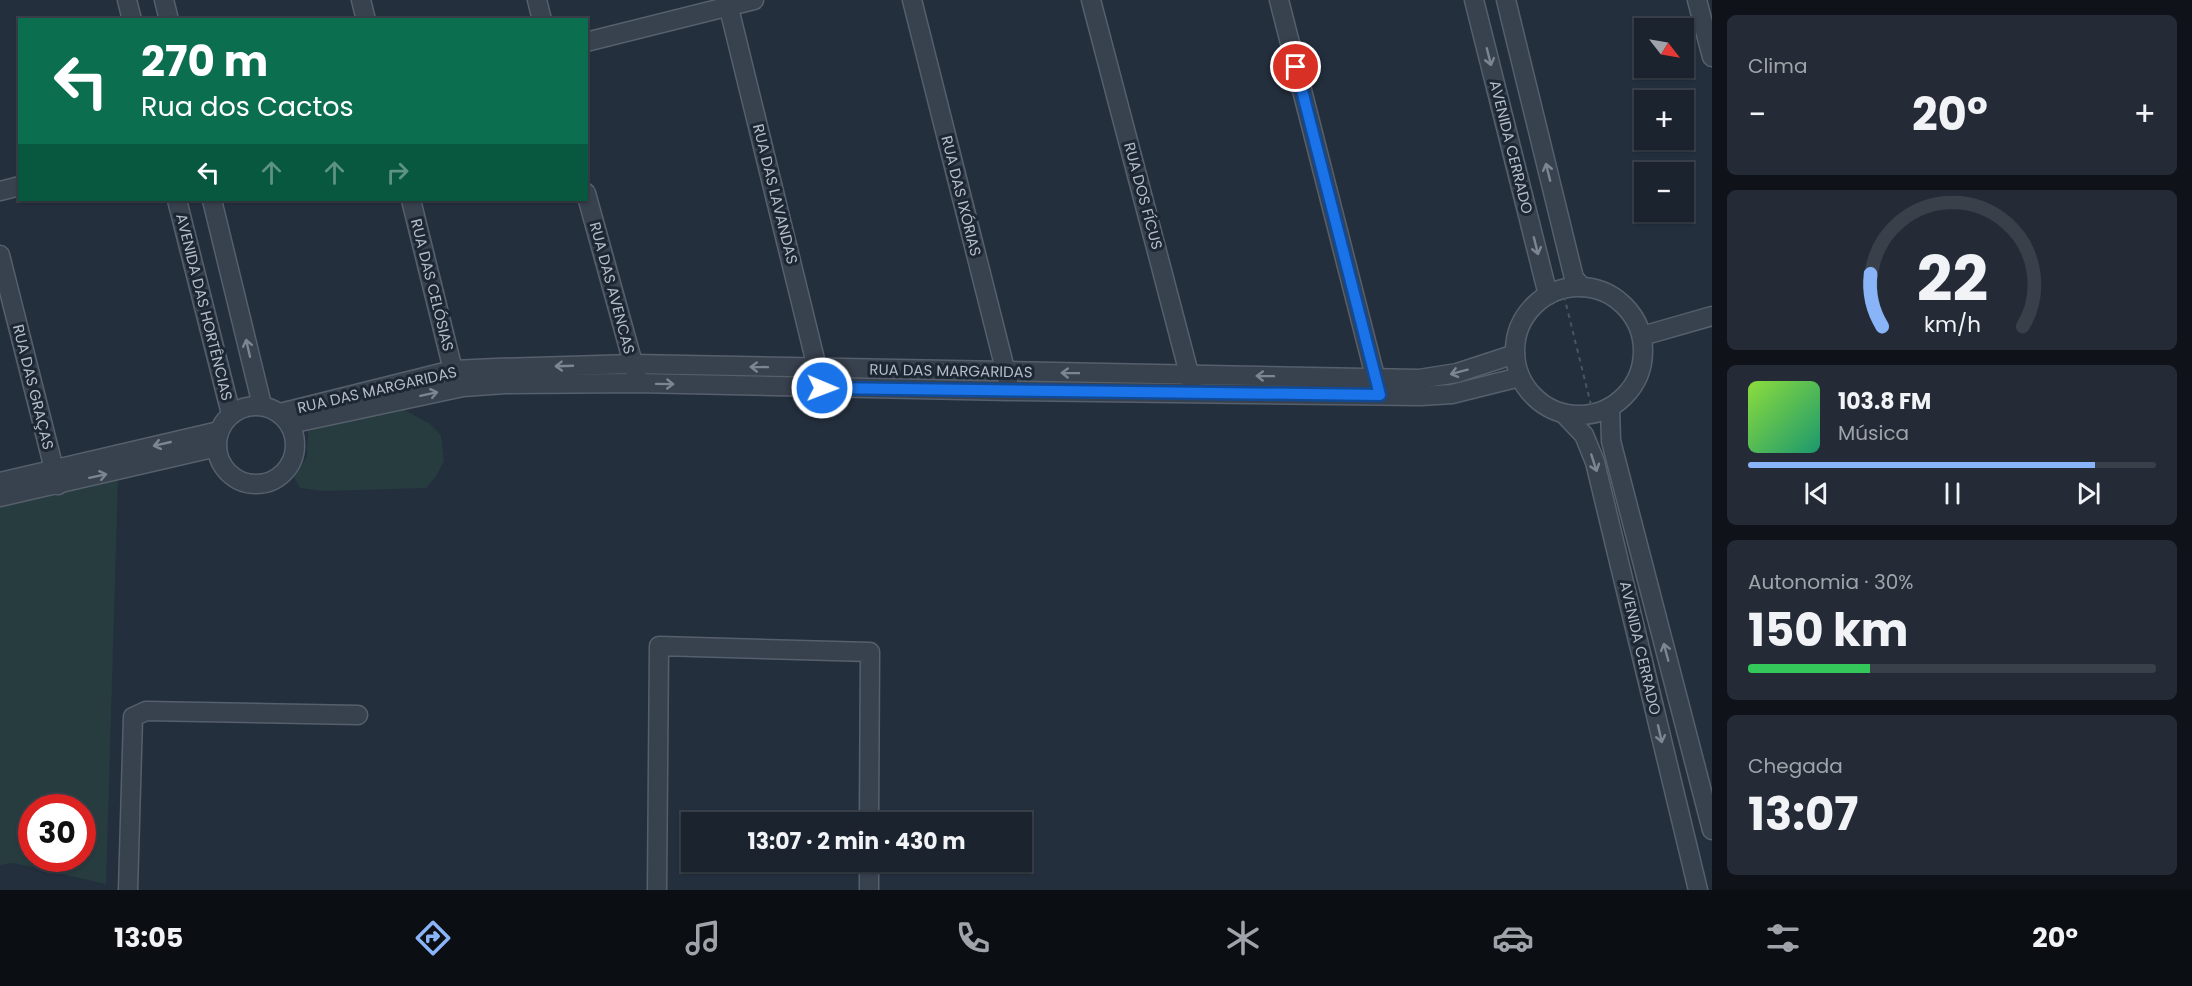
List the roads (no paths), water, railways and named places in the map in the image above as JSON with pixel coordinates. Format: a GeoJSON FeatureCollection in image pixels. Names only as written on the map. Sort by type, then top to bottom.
{"type":"FeatureCollection","features":[{"type":"Feature","properties":{"kind":"street"},"geometry":{"type":"LineString","coordinates":[[127,0],[132,18]]}},
{"type":"Feature","properties":{"kind":"street"},"geometry":{"type":"LineString","coordinates":[[164,0],[168,18]]}},
{"type":"Feature","properties":{"kind":"street"},"geometry":{"type":"LineString","coordinates":[[361,0],[366,18]]}},
{"type":"Feature","properties":{"kind":"street"},"geometry":{"type":"LineString","coordinates":[[537,0],[542,18]]}},
{"type":"Feature","properties":{"kind":"street"},"geometry":{"type":"LineString","coordinates":[[588,41],[728,3],[754,0]]}},
{"type":"Feature","properties":{"kind":"street","name":"RUA DAS IXÓRIAS"},"geometry":{"type":"LineString","coordinates":[[912,0],[1010,391]]}},
{"type":"Feature","properties":{"kind":"street","name":"RUA DOS FÍCUS"},"geometry":{"type":"LineString","coordinates":[[1091,0],[1194,393]]}},
{"type":"Feature","properties":{"kind":"street"},"geometry":{"type":"LineString","coordinates":[[1279,0],[1378,387]]}},
{"type":"Feature","properties":{"kind":"street","name":"AVENIDA CERRADO"},"geometry":{"type":"LineString","coordinates":[[1474,0],[1548,295]]}},
{"type":"Feature","properties":{"kind":"street","name":"AVENIDA CERRADO"},"geometry":{"type":"LineString","coordinates":[[1506,0],[1574,278],[1582,286]]}},
{"type":"Feature","properties":{"kind":"street"},"geometry":{"type":"LineString","coordinates":[[1697,0],[1712,57]]}},
{"type":"Feature","properties":{"kind":"street","name":"RUA DAS LAVANDAS"},"geometry":{"type":"LineString","coordinates":[[728,3],[822,388]]}},
{"type":"Feature","properties":{"kind":"street"},"geometry":{"type":"LineString","coordinates":[[0,191],[18,186]]}},
{"type":"Feature","properties":{"kind":"street","name":"RUA DAS AVENCAS"},"geometry":{"type":"LineString","coordinates":[[588,200],[638,383]]}},
{"type":"Feature","properties":{"kind":"street","name":"AVENIDA DAS HORTÊNCIAS"},"geometry":{"type":"LineString","coordinates":[[177,201],[231,414]]}},
{"type":"Feature","properties":{"kind":"street"},"geometry":{"type":"LineString","coordinates":[[212,201],[262,405]]}},
{"type":"Feature","properties":{"kind":"street","name":"RUA DAS CELÓSIAS"},"geometry":{"type":"LineString","coordinates":[[411,201],[453,370]]}},
{"type":"Feature","properties":{"kind":"street","name":"RUA DAS GRAÇAS"},"geometry":{"type":"LineString","coordinates":[[0,255],[56,477]]}},
{"type":"Feature","properties":{"kind":"street"},"geometry":{"type":"LineString","coordinates":[[1582,286],[1605,292],[1624,305],[1638,324],[1643,347],[1640,371],[1628,392],[1610,407],[1588,414],[1564,414],[1543,404],[1526,387],[1520,377],[1515,342],[1523,320],[1538,302],[1548,295],[1570,287],[1582,286]]}},
{"type":"Feature","properties":{"kind":"street"},"geometry":{"type":"LineString","coordinates":[[1641,336],[1712,316]]}},
{"type":"Feature","properties":{"kind":"street","name":"RUA DAS MARGARIDAS"},"geometry":{"type":"LineString","coordinates":[[285,418],[463,387],[506,384],[638,383],[1194,393],[1378,387],[1457,373],[1515,354]]}},
{"type":"Feature","properties":{"kind":"street","name":"RUA DAS MARGARIDAS"},"geometry":{"type":"LineString","coordinates":[[285,418],[453,370],[633,364],[1190,375],[1452,394],[1520,377]]}},
{"type":"Feature","properties":{"kind":"street"},"geometry":{"type":"LineString","coordinates":[[262,405],[285,418],[295,435],[296,447],[287,469],[279,477],[268,482],[250,484],[234,478],[225,469],[219,459],[218,439],[231,414],[240,408],[262,405]]}},
{"type":"Feature","properties":{"kind":"street","name":"AVENIDA CERRADO"},"geometry":{"type":"LineString","coordinates":[[1610,407],[1611,441],[1704,764],[1712,830]]}},
{"type":"Feature","properties":{"kind":"street","name":"AVENIDA CERRADO"},"geometry":{"type":"LineString","coordinates":[[1564,414],[1584,435],[1595,462],[1698,890]]}},
{"type":"Feature","properties":{"kind":"street"},"geometry":{"type":"LineString","coordinates":[[0,497],[56,477],[218,439]]}},
{"type":"Feature","properties":{"kind":"street"},"geometry":{"type":"LineString","coordinates":[[0,482],[56,477]]}},
{"type":"Feature","properties":{"kind":"street"},"geometry":{"type":"LineString","coordinates":[[657,890],[659,646],[870,652],[869,812]]}},
{"type":"Feature","properties":{"kind":"street"},"geometry":{"type":"LineString","coordinates":[[128,890],[133,717],[146,711],[358,715]]}},
{"type":"Feature","properties":{"kind":"street"},"geometry":{"type":"LineString","coordinates":[[868,890],[869,872]]}}]}
